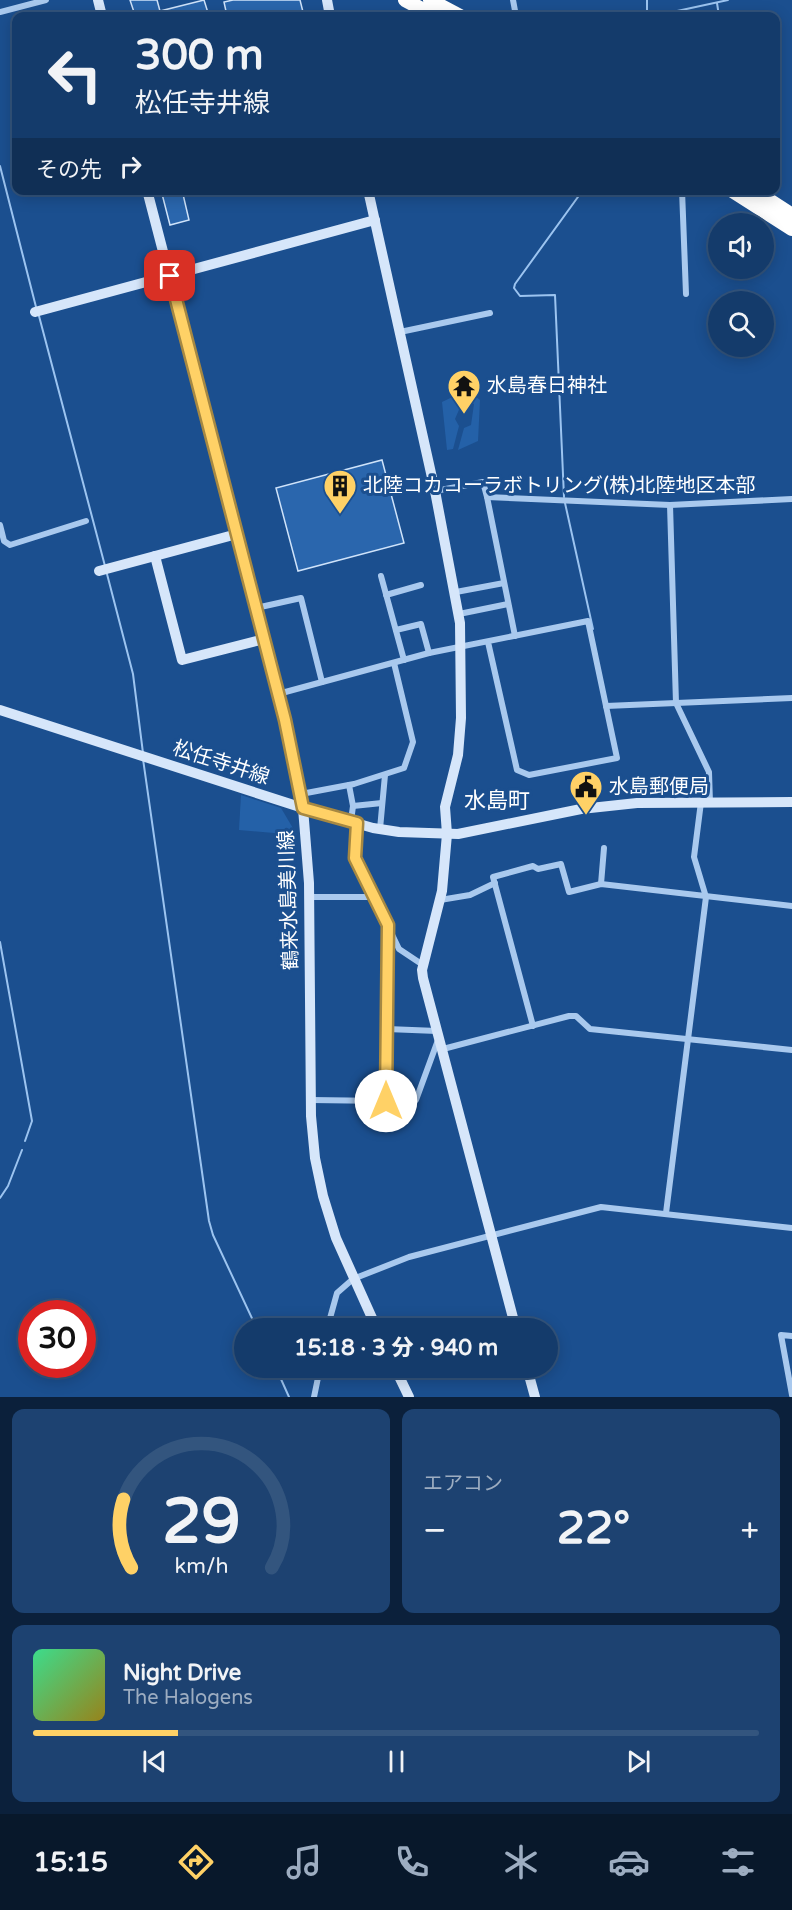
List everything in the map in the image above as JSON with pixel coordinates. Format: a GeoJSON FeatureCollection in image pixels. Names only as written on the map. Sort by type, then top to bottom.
{"type":"FeatureCollection","features":[{"type":"Feature","properties":{"kind":"highway"},"geometry":{"type":"LineString","coordinates":[[405,0],[428,12]]}},
{"type":"Feature","properties":{"kind":"highway"},"geometry":{"type":"LineString","coordinates":[[430,0],[452,12]]}},
{"type":"Feature","properties":{"kind":"highway"},"geometry":{"type":"LineString","coordinates":[[739,195],[792,229]]}},
{"type":"Feature","properties":{"kind":"highway"},"geometry":{"type":"LineString","coordinates":[[762,195],[792,215]]}},
{"type":"Feature","properties":{"kind":"main road","name":"鶴来水島美川線"},"geometry":{"type":"LineString","coordinates":[[148,195],[278,694],[301,795],[309,897],[311,1100],[315,1158],[323,1196],[353,1279],[372,1318]]}},
{"type":"Feature","properties":{"kind":"main road"},"geometry":{"type":"LineString","coordinates":[[369,195],[435,491],[459,614],[461,718],[457,763],[445,807],[447,834],[440,900],[423,965],[423,978],[513,1318]]}},
{"type":"Feature","properties":{"kind":"main road"},"geometry":{"type":"LineString","coordinates":[[38,311],[375,220]]}},
{"type":"Feature","properties":{"kind":"main road"},"geometry":{"type":"LineString","coordinates":[[103,570],[237,534]]}},
{"type":"Feature","properties":{"kind":"main road"},"geometry":{"type":"LineString","coordinates":[[154,556],[182,660],[264,639]]}},
{"type":"Feature","properties":{"kind":"main road","name":"松任寺井線"},"geometry":{"type":"LineString","coordinates":[[0,710],[303,808],[380,829],[447,834],[581,809],[637,803],[792,802]]}},
{"type":"Feature","properties":{"kind":"main road"},"geometry":{"type":"LineString","coordinates":[[275,799],[288,796],[298,783]]}},
{"type":"Feature","properties":{"kind":"main road"},"geometry":{"type":"LineString","coordinates":[[305,831],[315,818],[323,814]]}},
{"type":"Feature","properties":{"kind":"main road"},"geometry":{"type":"LineString","coordinates":[[400,1378],[409,1397]]}},
{"type":"Feature","properties":{"kind":"main road"},"geometry":{"type":"LineString","coordinates":[[530,1378],[535,1397]]}},
{"type":"Feature","properties":{"kind":"street"},"geometry":{"type":"LineString","coordinates":[[0,12],[46,0]]}},
{"type":"Feature","properties":{"kind":"street"},"geometry":{"type":"LineString","coordinates":[[682,195],[686,294]]}},
{"type":"Feature","properties":{"kind":"street"},"geometry":{"type":"LineString","coordinates":[[400,332],[490,313]]}},
{"type":"Feature","properties":{"kind":"street"},"geometry":{"type":"LineString","coordinates":[[435,491],[483,482],[515,636]]}},
{"type":"Feature","properties":{"kind":"street"},"geometry":{"type":"LineString","coordinates":[[487,497],[670,505],[792,499]]}},
{"type":"Feature","properties":{"kind":"street"},"geometry":{"type":"LineString","coordinates":[[666,1213],[706,897],[694,857],[706,802],[709,772],[676,703],[670,505]]}},
{"type":"Feature","properties":{"kind":"street"},"geometry":{"type":"LineString","coordinates":[[0,525],[4,541],[10,545],[86,521]]}},
{"type":"Feature","properties":{"kind":"street"},"geometry":{"type":"LineString","coordinates":[[381,576],[404,660]]}},
{"type":"Feature","properties":{"kind":"street"},"geometry":{"type":"LineString","coordinates":[[456,592],[504,583]]}},
{"type":"Feature","properties":{"kind":"street"},"geometry":{"type":"LineString","coordinates":[[386,595],[421,585]]}},
{"type":"Feature","properties":{"kind":"street"},"geometry":{"type":"LineString","coordinates":[[256,608],[301,598],[322,682]]}},
{"type":"Feature","properties":{"kind":"street"},"geometry":{"type":"LineString","coordinates":[[459,614],[508,604]]}},
{"type":"Feature","properties":{"kind":"street"},"geometry":{"type":"LineString","coordinates":[[278,694],[429,653],[588,621],[617,758],[529,775],[517,770],[488,642]]}},
{"type":"Feature","properties":{"kind":"street"},"geometry":{"type":"LineString","coordinates":[[396,630],[421,624],[429,653]]}},
{"type":"Feature","properties":{"kind":"street"},"geometry":{"type":"LineString","coordinates":[[301,795],[349,786],[404,768],[413,742],[394,663]]}},
{"type":"Feature","properties":{"kind":"street"},"geometry":{"type":"LineString","coordinates":[[606,706],[792,698]]}},
{"type":"Feature","properties":{"kind":"street"},"geometry":{"type":"LineString","coordinates":[[380,829],[385,775]]}},
{"type":"Feature","properties":{"kind":"street"},"geometry":{"type":"LineString","coordinates":[[349,786],[353,806],[355,858],[399,950],[423,965]]}},
{"type":"Feature","properties":{"kind":"street"},"geometry":{"type":"LineString","coordinates":[[353,806],[382,803]]}},
{"type":"Feature","properties":{"kind":"street"},"geometry":{"type":"LineString","coordinates":[[601,884],[604,848]]}},
{"type":"Feature","properties":{"kind":"street"},"geometry":{"type":"LineString","coordinates":[[533,1026],[493,877],[533,866],[538,869],[561,864],[569,892],[601,884],[792,906]]}},
{"type":"Feature","properties":{"kind":"street"},"geometry":{"type":"LineString","coordinates":[[440,900],[470,895],[495,883]]}},
{"type":"Feature","properties":{"kind":"street"},"geometry":{"type":"LineString","coordinates":[[309,897],[374,897]]}},
{"type":"Feature","properties":{"kind":"street"},"geometry":{"type":"LineString","coordinates":[[386,1101],[388,925]]}},
{"type":"Feature","properties":{"kind":"street"},"geometry":{"type":"LineString","coordinates":[[443,1049],[576,1017],[590,1029],[792,1050]]}},
{"type":"Feature","properties":{"kind":"street"},"geometry":{"type":"LineString","coordinates":[[311,1100],[416,1100],[439,1034],[387,1029]]}},
{"type":"Feature","properties":{"kind":"street"},"geometry":{"type":"LineString","coordinates":[[330,1318],[337,1293],[353,1279],[410,1257],[601,1207],[792,1228]]}},
{"type":"Feature","properties":{"kind":"street"},"geometry":{"type":"LineString","coordinates":[[792,1336],[780,1335],[792,1395]]}},
{"type":"Feature","properties":{"kind":"street"},"geometry":{"type":"LineString","coordinates":[[314,1397],[318,1378]]}},
{"type":"Feature","properties":{"kind":"shaded area"},"geometry":{"type":"Polygon","coordinates":[[[467,390],[480,400],[478,441],[458,450],[464,428],[471,425],[474,404],[464,398],[455,419],[459,426],[453,449],[447,450],[442,402],[467,390]]]}},
{"type":"Feature","properties":{"kind":"shaded area"},"geometry":{"type":"Polygon","coordinates":[[[241,795],[281,808],[297,835],[239,830],[241,795]]]}},
{"type":"Feature","properties":{"kind":"building"},"geometry":{"type":"Polygon","coordinates":[[[130,0],[157,0],[160,11],[204,0],[208,12],[134,12],[130,0]]]}},
{"type":"Feature","properties":{"kind":"building"},"geometry":{"type":"Polygon","coordinates":[[[300,0],[303,12],[226,12],[224,2],[300,0]]]}},
{"type":"Feature","properties":{"kind":"building"},"geometry":{"type":"Polygon","coordinates":[[[162,195],[183,195],[189,220],[170,225],[162,195]]]}},
{"type":"Feature","properties":{"kind":"building","name":"北陸コカコーラボトリング(株)北陸地区本部"},"geometry":{"type":"Polygon","coordinates":[[[382,460],[404,543],[298,571],[276,488],[382,460]]]}},
{"type":"Feature","properties":{"kind":"waterway"},"geometry":{"type":"LineString","coordinates":[[647,0],[647,12]]}},
{"type":"Feature","properties":{"kind":"waterway"},"geometry":{"type":"LineString","coordinates":[[672,12],[728,0]]}},
{"type":"Feature","properties":{"kind":"waterway"},"geometry":{"type":"LineString","coordinates":[[717,3],[718,12]]}},
{"type":"Feature","properties":{"kind":"waterway"},"geometry":{"type":"LineString","coordinates":[[0,166],[36,307]]}},
{"type":"Feature","properties":{"kind":"waterway"},"geometry":{"type":"LineString","coordinates":[[564,497],[555,295],[520,296],[514,288],[579,195]]}},
{"type":"Feature","properties":{"kind":"waterway"},"geometry":{"type":"LineString","coordinates":[[39,316],[105,566]]}},
{"type":"Feature","properties":{"kind":"waterway"},"geometry":{"type":"LineString","coordinates":[[565,503],[593,629]]}},
{"type":"Feature","properties":{"kind":"waterway"},"geometry":{"type":"LineString","coordinates":[[107,574],[133,674],[143,753]]}},
{"type":"Feature","properties":{"kind":"waterway"},"geometry":{"type":"LineString","coordinates":[[143,759],[209,1221],[213,1235],[252,1318]]}},
{"type":"Feature","properties":{"kind":"waterway"},"geometry":{"type":"LineString","coordinates":[[0,942],[32,1121],[25,1141]]}},
{"type":"Feature","properties":{"kind":"waterway"},"geometry":{"type":"LineString","coordinates":[[0,1198],[8,1186],[22,1150]]}},
{"type":"Feature","properties":{"kind":"waterway"},"geometry":{"type":"LineString","coordinates":[[280,1378],[289,1397]]}},
{"type":"Feature","properties":{"kind":"place","name":"水島春日神社"},"geometry":{"type":"Point","coordinates":[464,415]}},
{"type":"Feature","properties":{"kind":"place","name":"北陸コカコーラボトリング(株)北陸地区本部"},"geometry":{"type":"Point","coordinates":[340,515]}},
{"type":"Feature","properties":{"kind":"place","name":"水島郵便局"},"geometry":{"type":"Point","coordinates":[586,816]}},
{"type":"Feature","properties":{"kind":"district","name":"水島町"},"geometry":{"type":"Point","coordinates":[497,801]}},
{"type":"Feature","properties":{"kind":"route"},"geometry":{"type":"LineString","coordinates":[[170,276],[285,720],[303,808],[357,823],[355,858],[388,925],[386,1101]]}}]}
